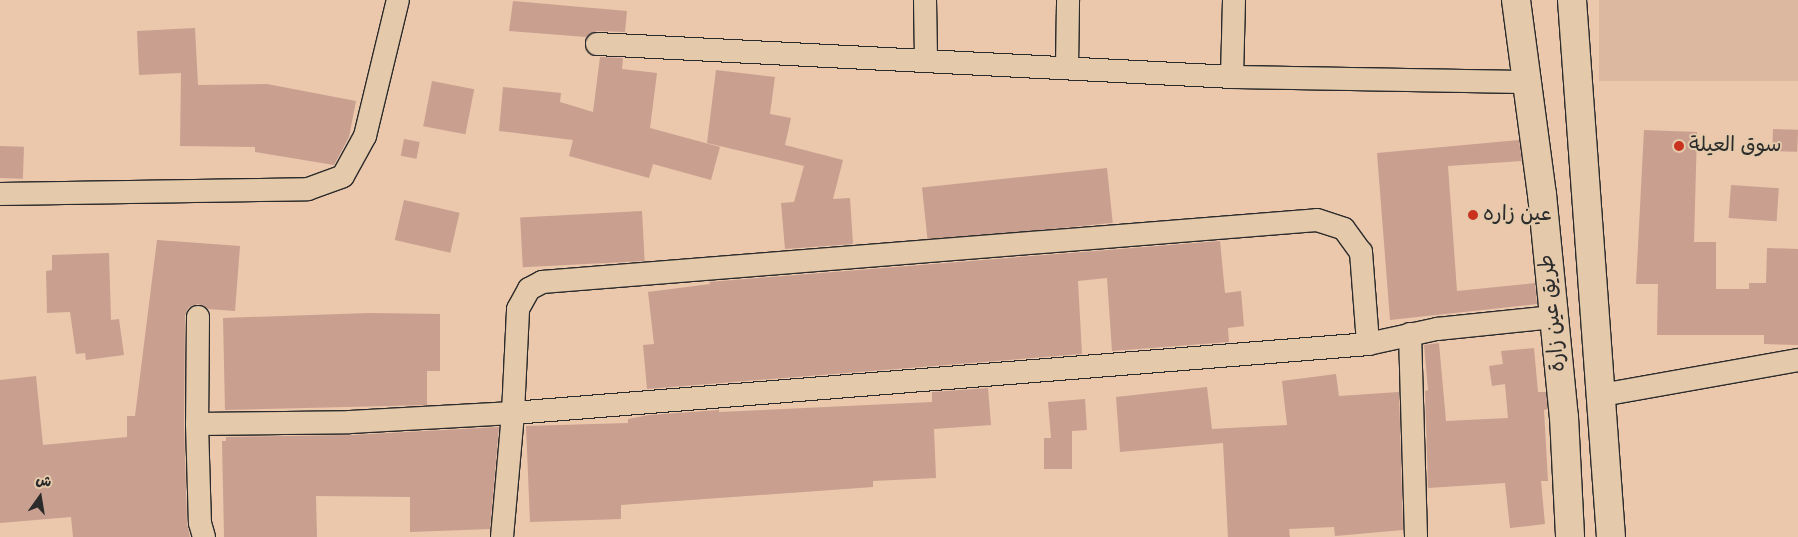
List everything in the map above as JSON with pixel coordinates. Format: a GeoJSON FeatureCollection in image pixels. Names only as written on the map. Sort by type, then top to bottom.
{"type":"FeatureCollection","features":[{"type":"Feature","properties":{"kind":"main road","name":"طريق عين زارة"},"geometry":{"type":"LineString","coordinates":[[1516,0],[1542,194],[1564,417],[1570,537]]}},
{"type":"Feature","properties":{"kind":"main road","name":"طريق عين زارة"},"geometry":{"type":"LineString","coordinates":[[1572,0],[1611,537]]}},
{"type":"Feature","properties":{"kind":"street"},"geometry":{"type":"LineString","coordinates":[[0,194],[308,189],[343,176],[365,136],[398,0]]}},
{"type":"Feature","properties":{"kind":"street"},"geometry":{"type":"LineString","coordinates":[[926,0],[926,60]]}},
{"type":"Feature","properties":{"kind":"street"},"geometry":{"type":"LineString","coordinates":[[1067,67],[1068,0]]}},
{"type":"Feature","properties":{"kind":"street"},"geometry":{"type":"LineString","coordinates":[[1232,77],[1234,0]]}},
{"type":"Feature","properties":{"kind":"street"},"geometry":{"type":"LineString","coordinates":[[597,44],[1232,77],[1526,82]]}},
{"type":"Feature","properties":{"kind":"street"},"geometry":{"type":"LineString","coordinates":[[502,537],[513,413],[518,309],[524,295],[535,285],[550,281],[896,251],[1326,221],[1351,235],[1361,252],[1368,344]]}},
{"type":"Feature","properties":{"kind":"street"},"geometry":{"type":"LineString","coordinates":[[198,317],[197,424],[200,523],[204,537]]}},
{"type":"Feature","properties":{"kind":"street"},"geometry":{"type":"LineString","coordinates":[[197,424],[350,422],[513,413],[1368,344],[1410,334],[1554,317]]}},
{"type":"Feature","properties":{"kind":"street"},"geometry":{"type":"LineString","coordinates":[[1410,334],[1416,537]]}},
{"type":"Feature","properties":{"kind":"street"},"geometry":{"type":"LineString","coordinates":[[1602,396],[1798,360]]}},
{"type":"Feature","properties":{"kind":"shaded area"},"geometry":{"type":"Polygon","coordinates":[[[1599,0],[1798,0],[1798,81],[1599,81],[1599,0]]]}},
{"type":"Feature","properties":{"kind":"building"},"geometry":{"type":"Polygon","coordinates":[[[513,1],[627,11],[625,32],[597,31],[586,37],[509,31],[513,1]]]}},
{"type":"Feature","properties":{"kind":"building"},"geometry":{"type":"Polygon","coordinates":[[[195,28],[198,85],[267,84],[356,101],[349,137],[334,165],[255,152],[255,147],[180,146],[181,73],[139,75],[137,31],[195,28]]]}},
{"type":"Feature","properties":{"kind":"building"},"geometry":{"type":"Polygon","coordinates":[[[600,57],[623,58],[622,69],[657,73],[650,128],[720,147],[711,180],[653,164],[649,178],[569,156],[573,140],[499,131],[503,87],[561,93],[560,102],[593,112],[600,57]]]}},
{"type":"Feature","properties":{"kind":"building"},"geometry":{"type":"Polygon","coordinates":[[[716,70],[775,77],[770,114],[791,118],[785,145],[843,160],[833,199],[850,198],[853,244],[785,249],[781,203],[794,202],[804,166],[707,143],[716,70]]]}},
{"type":"Feature","properties":{"kind":"building"},"geometry":{"type":"Polygon","coordinates":[[[432,81],[474,89],[465,134],[423,126],[432,81]]]}},
{"type":"Feature","properties":{"kind":"building"},"geometry":{"type":"Polygon","coordinates":[[[1773,129],[1798,130],[1797,152],[1772,151],[1773,129]]]}},
{"type":"Feature","properties":{"kind":"building"},"geometry":{"type":"Polygon","coordinates":[[[1644,130],[1697,132],[1694,242],[1716,242],[1716,289],[1749,289],[1749,283],[1766,283],[1767,248],[1798,249],[1798,345],[1764,344],[1764,335],[1657,335],[1658,284],[1636,284],[1644,130]]]}},
{"type":"Feature","properties":{"kind":"building"},"geometry":{"type":"Polygon","coordinates":[[[404,139],[420,142],[416,159],[401,156],[404,139]]]}},
{"type":"Feature","properties":{"kind":"building"},"geometry":{"type":"Polygon","coordinates":[[[1519,140],[1522,161],[1448,166],[1457,291],[1535,283],[1537,304],[1390,320],[1377,153],[1519,140]]]}},
{"type":"Feature","properties":{"kind":"building"},"geometry":{"type":"Polygon","coordinates":[[[0,146],[24,147],[23,179],[0,178],[0,146]]]}},
{"type":"Feature","properties":{"kind":"building"},"geometry":{"type":"Polygon","coordinates":[[[1107,168],[1113,223],[928,242],[922,187],[1107,168]]]}},
{"type":"Feature","properties":{"kind":"building"},"geometry":{"type":"Polygon","coordinates":[[[1731,185],[1779,188],[1777,221],[1729,218],[1731,185]]]}},
{"type":"Feature","properties":{"kind":"building"},"geometry":{"type":"Polygon","coordinates":[[[404,200],[460,213],[450,253],[395,240],[404,200]]]}},
{"type":"Feature","properties":{"kind":"building"},"geometry":{"type":"Polygon","coordinates":[[[642,211],[645,261],[523,267],[520,217],[642,211]]]}},
{"type":"Feature","properties":{"kind":"building"},"geometry":{"type":"Polygon","coordinates":[[[157,240],[240,246],[235,311],[208,309],[198,304],[188,308],[185,316],[184,424],[187,523],[190,537],[73,537],[71,517],[0,523],[0,380],[36,376],[43,445],[127,437],[127,416],[135,416],[157,240]]]}},
{"type":"Feature","properties":{"kind":"building"},"geometry":{"type":"Polygon","coordinates":[[[1220,241],[1225,293],[1241,291],[1244,326],[1228,328],[1229,342],[1112,351],[1107,278],[1078,281],[1082,354],[647,389],[643,345],[654,344],[648,292],[710,284],[709,282],[1220,241]]]}},
{"type":"Feature","properties":{"kind":"building"},"geometry":{"type":"Polygon","coordinates":[[[109,253],[111,320],[119,319],[124,355],[86,360],[85,353],[76,354],[70,312],[47,313],[46,271],[52,270],[52,255],[109,253]]]}},
{"type":"Feature","properties":{"kind":"building"},"geometry":{"type":"Polygon","coordinates":[[[369,313],[440,314],[440,371],[427,371],[427,405],[225,410],[223,318],[369,313]]]}},
{"type":"Feature","properties":{"kind":"building"},"geometry":{"type":"Polygon","coordinates":[[[1439,343],[1446,421],[1508,418],[1505,384],[1492,386],[1489,366],[1503,364],[1501,351],[1534,348],[1538,392],[1546,392],[1548,409],[1544,410],[1548,481],[1541,481],[1545,524],[1510,528],[1505,483],[1428,488],[1425,391],[1428,390],[1424,345],[1439,343]]]}},
{"type":"Feature","properties":{"kind":"building"},"geometry":{"type":"Polygon","coordinates":[[[1336,374],[1339,396],[1399,392],[1403,530],[1335,536],[1334,527],[1289,529],[1290,537],[1228,537],[1223,443],[1120,452],[1116,397],[1207,387],[1212,429],[1287,425],[1282,381],[1336,374]]]}},
{"type":"Feature","properties":{"kind":"building"},"geometry":{"type":"Polygon","coordinates":[[[988,388],[991,425],[934,429],[936,478],[873,481],[873,487],[621,505],[621,519],[530,522],[526,426],[628,423],[628,419],[649,415],[719,410],[719,412],[932,402],[932,392],[988,388]]]}},
{"type":"Feature","properties":{"kind":"building"},"geometry":{"type":"Polygon","coordinates":[[[1085,399],[1087,430],[1072,431],[1072,469],[1044,469],[1044,438],[1051,438],[1048,402],[1085,399]]]}},
{"type":"Feature","properties":{"kind":"building"},"geometry":{"type":"Polygon","coordinates":[[[499,427],[490,529],[410,532],[410,497],[316,496],[317,537],[224,537],[222,441],[226,441],[226,437],[351,435],[499,427]]]}},
{"type":"Feature","properties":{"kind":"place","name":"سوق العيلة"},"geometry":{"type":"Point","coordinates":[1679,146]}},
{"type":"Feature","properties":{"kind":"place","name":"عين زاره"},"geometry":{"type":"Point","coordinates":[1473,215]}}]}
